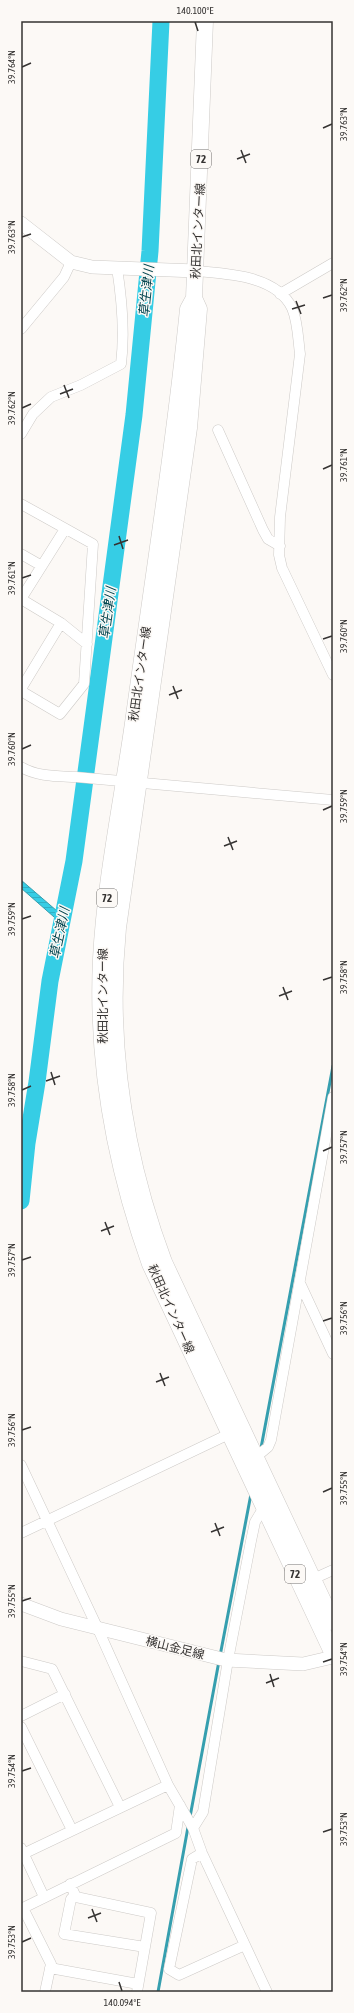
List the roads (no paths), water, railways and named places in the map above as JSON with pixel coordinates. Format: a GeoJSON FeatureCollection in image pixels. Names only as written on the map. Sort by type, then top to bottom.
{"type":"FeatureCollection","features":[{"type":"Feature","properties":{"kind":"main road","name":"秋田北インター線"},"geometry":{"type":"LineString","coordinates":[[205,21],[194,298],[199,309],[189,428],[131,783],[107,902],[101,959],[102,1034],[108,1108],[126,1191],[150,1264],[229,1434],[257,1462],[257,1493],[333,1656]]}},
{"type":"Feature","properties":{"kind":"main road","name":"秋田北インター線"},"geometry":{"type":"LineString","coordinates":[[131,783],[115,968],[115,1041],[126,1128],[137,1180],[164,1262],[333,1622]]}},
{"type":"Feature","properties":{"kind":"street"},"geometry":{"type":"LineString","coordinates":[[21,223],[71,262],[92,267],[196,271],[244,277],[268,286],[280,294],[292,308],[297,326],[300,354],[282,503],[280,546],[282,568],[333,675]]}},
{"type":"Feature","properties":{"kind":"street"},"geometry":{"type":"LineString","coordinates":[[21,329],[64,277],[71,262]]}},
{"type":"Feature","properties":{"kind":"street"},"geometry":{"type":"LineString","coordinates":[[280,294],[333,263]]}},
{"type":"Feature","properties":{"kind":"street"},"geometry":{"type":"LineString","coordinates":[[21,434],[33,414],[51,397],[81,385],[121,364],[123,345],[120,268]]}},
{"type":"Feature","properties":{"kind":"street"},"geometry":{"type":"LineString","coordinates":[[218,430],[263,530],[268,539],[280,546]]}},
{"type":"Feature","properties":{"kind":"street"},"geometry":{"type":"LineString","coordinates":[[21,504],[93,544],[84,684],[60,714],[21,690],[60,624]]}},
{"type":"Feature","properties":{"kind":"street"},"geometry":{"type":"LineString","coordinates":[[65,528],[21,599],[60,624],[87,644]]}},
{"type":"Feature","properties":{"kind":"street"},"geometry":{"type":"LineString","coordinates":[[21,554],[42,566]]}},
{"type":"Feature","properties":{"kind":"street"},"geometry":{"type":"LineString","coordinates":[[21,767],[31,773],[38,774],[333,800]]}},
{"type":"Feature","properties":{"kind":"street"},"geometry":{"type":"LineString","coordinates":[[257,1462],[271,1440],[333,1098]]}},
{"type":"Feature","properties":{"kind":"street"},"geometry":{"type":"LineString","coordinates":[[300,1283],[333,1354]]}},
{"type":"Feature","properties":{"kind":"street"},"geometry":{"type":"LineString","coordinates":[[21,1533],[229,1434]]}},
{"type":"Feature","properties":{"kind":"street"},"geometry":{"type":"LineString","coordinates":[[21,1465],[98,1629],[168,1785],[192,1828],[202,1853],[267,1992]]}},
{"type":"Feature","properties":{"kind":"street"},"geometry":{"type":"LineString","coordinates":[[192,1828],[203,1812],[223,1659],[255,1522],[264,1507]]}},
{"type":"Feature","properties":{"kind":"street"},"geometry":{"type":"LineString","coordinates":[[313,1579],[333,1570]]}},
{"type":"Feature","properties":{"kind":"street","name":"横山金足線"},"geometry":{"type":"LineString","coordinates":[[21,1604],[61,1619],[223,1659],[303,1664],[333,1656]]}},
{"type":"Feature","properties":{"kind":"street"},"geometry":{"type":"LineString","coordinates":[[21,1661],[52,1669],[120,1807]]}},
{"type":"Feature","properties":{"kind":"street"},"geometry":{"type":"LineString","coordinates":[[21,1716],[65,1694]]}},
{"type":"Feature","properties":{"kind":"street"},"geometry":{"type":"LineString","coordinates":[[21,1727],[72,1830]]}},
{"type":"Feature","properties":{"kind":"street"},"geometry":{"type":"LineString","coordinates":[[44,1897],[22,1851],[72,1830],[168,1785]]}},
{"type":"Feature","properties":{"kind":"street"},"geometry":{"type":"LineString","coordinates":[[45,1992],[51,1964],[22,1908],[176,1833],[180,1806]]}},
{"type":"Feature","properties":{"kind":"street"},"geometry":{"type":"LineString","coordinates":[[202,1853],[192,1859],[169,1969],[178,1975],[245,1945]]}},
{"type":"Feature","properties":{"kind":"street"},"geometry":{"type":"LineString","coordinates":[[50,1968],[137,1988],[151,1913],[76,1897],[70,1884]]}},
{"type":"Feature","properties":{"kind":"street"},"geometry":{"type":"LineString","coordinates":[[75,1895],[71,1899],[64,1934],[145,1947]]}},
{"type":"Feature","properties":{"kind":"water"},"geometry":{"type":"Polygon","coordinates":[[[21,880],[64,917],[62,924],[21,888],[21,880]]]}},
{"type":"Feature","properties":{"kind":"waterway","name":"草生津川"},"geometry":{"type":"LineString","coordinates":[[21,1201],[27,1143],[37,1082],[50,981],[74,861],[134,415],[150,251],[161,21]]}},
{"type":"Feature","properties":{"kind":"waterway"},"geometry":{"type":"LineString","coordinates":[[261,1448],[333,1066]]}},
{"type":"Feature","properties":{"kind":"waterway"},"geometry":{"type":"LineString","coordinates":[[220,1656],[251,1494]]}},
{"type":"Feature","properties":{"kind":"waterway"},"geometry":{"type":"LineString","coordinates":[[190,1817],[219,1661]]}},
{"type":"Feature","properties":{"kind":"waterway"},"geometry":{"type":"LineString","coordinates":[[158,1992],[188,1827]]}}]}
